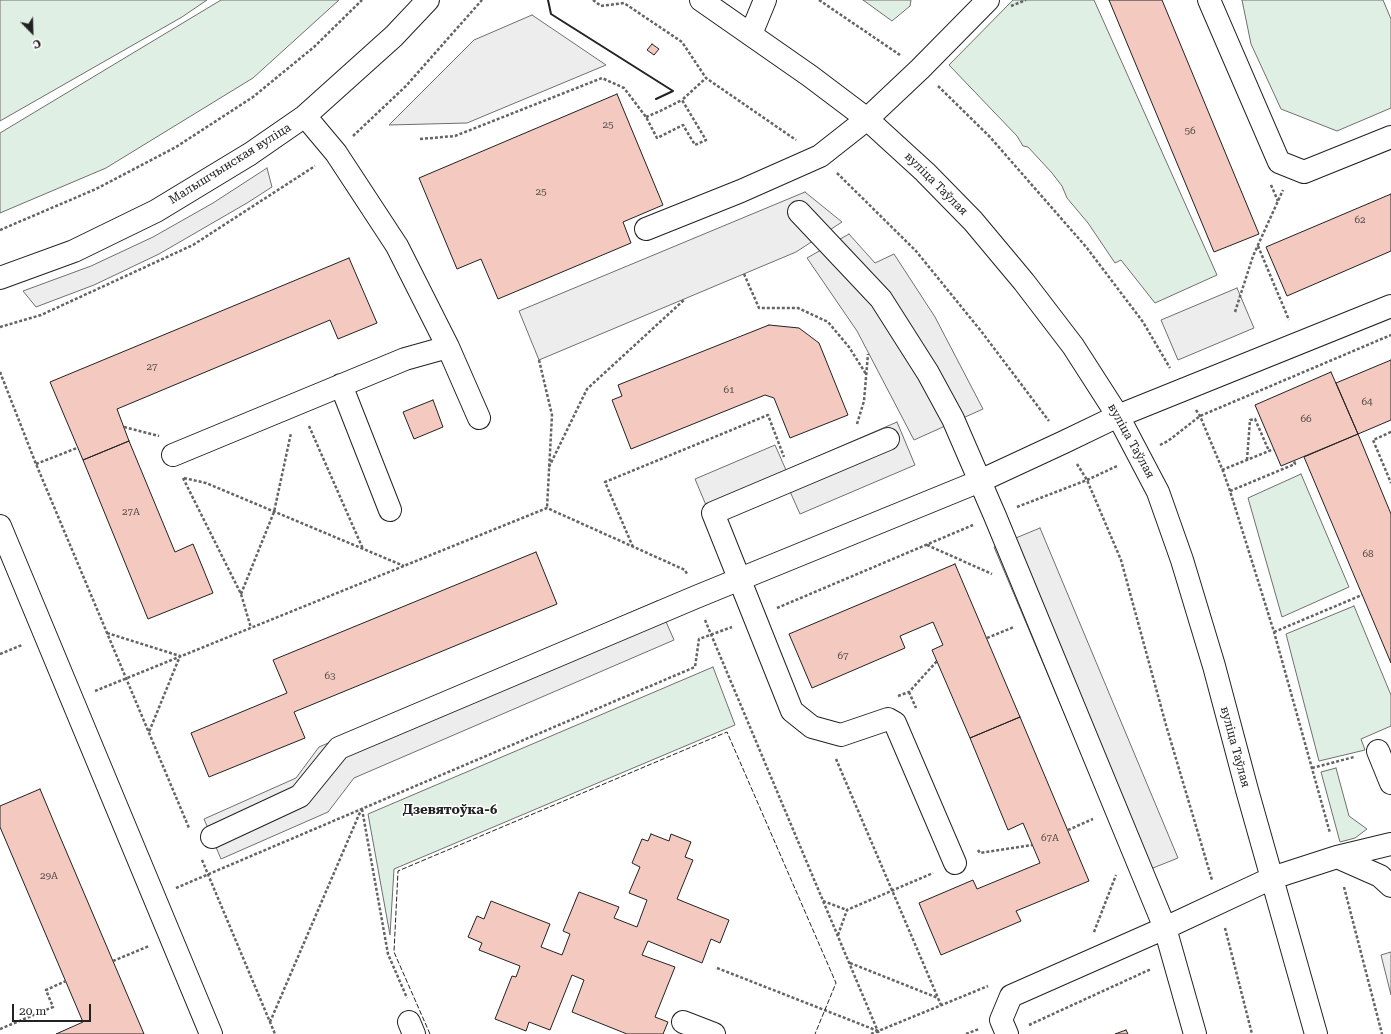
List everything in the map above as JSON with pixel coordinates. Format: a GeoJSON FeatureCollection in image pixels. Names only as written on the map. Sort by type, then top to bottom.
{"type":"FeatureCollection","features":[{"type":"Feature","properties":{"kind":"street","name":"Малышчынская вуліца"},"geometry":{"type":"LineString","coordinates":[[0,278],[74,251],[156,210],[250,154],[305,116],[394,36],[428,0]]}},
{"type":"Feature","properties":{"kind":"street","name":"вуліца Таўлая"},"geometry":{"type":"LineString","coordinates":[[701,0],[810,76],[867,119],[925,172],[972,221],[1024,282],[1073,346],[1118,416],[1158,492],[1182,560],[1214,666],[1247,790],[1316,1034]]}},
{"type":"Feature","properties":{"kind":"street"},"geometry":{"type":"LineString","coordinates":[[751,34],[765,0]]}},
{"type":"Feature","properties":{"kind":"street"},"geometry":{"type":"LineString","coordinates":[[646,229],[741,191],[820,156],[867,119],[920,69],[988,0]]}},
{"type":"Feature","properties":{"kind":"street"},"geometry":{"type":"LineString","coordinates":[[1208,0],[1279,162],[1304,172],[1391,137]]}},
{"type":"Feature","properties":{"kind":"street"},"geometry":{"type":"LineString","coordinates":[[305,116],[336,153],[397,246],[448,347],[479,418]]}},
{"type":"Feature","properties":{"kind":"street"},"geometry":{"type":"LineString","coordinates":[[799,212],[880,299],[928,373],[953,419],[995,516],[1165,928],[1195,1034]]}},
{"type":"Feature","properties":{"kind":"street"},"geometry":{"type":"LineString","coordinates":[[212,837],[300,796],[339,748],[696,597],[980,481],[1118,416],[1391,306]]}},
{"type":"Feature","properties":{"kind":"street"},"geometry":{"type":"LineString","coordinates":[[173,455],[405,359],[448,347]]}},
{"type":"Feature","properties":{"kind":"street"},"geometry":{"type":"LineString","coordinates":[[341,385],[390,510]]}},
{"type":"Feature","properties":{"kind":"street"},"geometry":{"type":"LineString","coordinates":[[888,439],[713,513],[792,711],[812,727],[841,735],[888,719],[895,723],[955,863]]}},
{"type":"Feature","properties":{"kind":"street"},"geometry":{"type":"LineString","coordinates":[[0,526],[211,1034]]}},
{"type":"Feature","properties":{"kind":"street"},"geometry":{"type":"LineString","coordinates":[[1378,751],[1391,784]]}},
{"type":"Feature","properties":{"kind":"street"},"geometry":{"type":"LineString","coordinates":[[1007,1034],[1001,1020],[1011,996],[1165,928],[1272,878],[1337,857],[1391,844]]}},
{"type":"Feature","properties":{"kind":"street"},"geometry":{"type":"LineString","coordinates":[[1337,857],[1380,876],[1391,886]]}},
{"type":"Feature","properties":{"kind":"street"},"geometry":{"type":"LineString","coordinates":[[683,1022],[714,1034]]}},
{"type":"Feature","properties":{"kind":"path"},"geometry":{"type":"LineString","coordinates":[[0,230],[96,188],[176,147],[253,97],[314,47],[362,0]]}},
{"type":"Feature","properties":{"kind":"path"},"geometry":{"type":"LineString","coordinates":[[0,327],[41,315],[193,245],[336,153],[406,86],[482,0]]}},
{"type":"Feature","properties":{"kind":"path"},"geometry":{"type":"LineString","coordinates":[[593,0],[601,6],[624,3],[682,42],[706,78],[820,156],[916,251],[981,331],[1064,442],[1087,480],[1121,560],[1166,725],[1218,903],[1252,1034]]}},
{"type":"Feature","properties":{"kind":"path"},"geometry":{"type":"LineString","coordinates":[[420,139],[455,136],[602,78],[624,88],[646,117],[657,138],[683,125],[695,145],[706,140],[682,100]]}},
{"type":"Feature","properties":{"kind":"path"},"geometry":{"type":"LineString","coordinates":[[646,117],[660,112],[682,100],[706,78]]}},
{"type":"Feature","properties":{"kind":"path"},"geometry":{"type":"LineString","coordinates":[[1235,312],[1257,246],[1293,168]]}},
{"type":"Feature","properties":{"kind":"path"},"geometry":{"type":"LineString","coordinates":[[1257,246],[1290,323]]}},
{"type":"Feature","properties":{"kind":"path"},"geometry":{"type":"LineString","coordinates":[[744,274],[759,308],[798,308],[828,322],[849,347],[867,375]]}},
{"type":"Feature","properties":{"kind":"path"},"geometry":{"type":"LineString","coordinates":[[549,466],[587,389],[685,299]]}},
{"type":"Feature","properties":{"kind":"path"},"geometry":{"type":"LineString","coordinates":[[1200,416],[1391,335]]}},
{"type":"Feature","properties":{"kind":"path"},"geometry":{"type":"LineString","coordinates":[[856,429],[864,400],[868,354]]}},
{"type":"Feature","properties":{"kind":"path"},"geometry":{"type":"LineString","coordinates":[[539,360],[552,415],[547,508]]}},
{"type":"Feature","properties":{"kind":"path"},"geometry":{"type":"LineString","coordinates":[[0,372],[36,464],[190,830]]}},
{"type":"Feature","properties":{"kind":"path"},"geometry":{"type":"LineString","coordinates":[[241,594],[274,512],[298,402]]}},
{"type":"Feature","properties":{"kind":"path"},"geometry":{"type":"LineString","coordinates":[[298,402],[363,549]]}},
{"type":"Feature","properties":{"kind":"path"},"geometry":{"type":"LineString","coordinates":[[633,547],[605,482],[768,415],[785,458]]}},
{"type":"Feature","properties":{"kind":"path"},"geometry":{"type":"LineString","coordinates":[[1247,460],[1250,420],[1255,419],[1269,451]]}},
{"type":"Feature","properties":{"kind":"path"},"geometry":{"type":"LineString","coordinates":[[124,427],[166,437],[183,478],[241,594],[251,628]]}},
{"type":"Feature","properties":{"kind":"path"},"geometry":{"type":"LineString","coordinates":[[1391,432],[1373,440],[1391,483]]}},
{"type":"Feature","properties":{"kind":"path"},"geometry":{"type":"LineString","coordinates":[[36,464],[77,448]]}},
{"type":"Feature","properties":{"kind":"path"},"geometry":{"type":"LineString","coordinates":[[1222,470],[1274,449]]}},
{"type":"Feature","properties":{"kind":"path"},"geometry":{"type":"LineString","coordinates":[[1230,491],[1295,464],[1294,461]]}},
{"type":"Feature","properties":{"kind":"path"},"geometry":{"type":"LineString","coordinates":[[183,478],[206,483],[404,566]]}},
{"type":"Feature","properties":{"kind":"path"},"geometry":{"type":"LineString","coordinates":[[208,875],[695,667],[699,639],[755,618],[995,516],[1087,480]]}},
{"type":"Feature","properties":{"kind":"path"},"geometry":{"type":"LineString","coordinates":[[126,678],[547,508],[685,570],[879,1033]]}},
{"type":"Feature","properties":{"kind":"path"},"geometry":{"type":"LineString","coordinates":[[926,545],[996,576]]}},
{"type":"Feature","properties":{"kind":"path"},"geometry":{"type":"LineString","coordinates":[[1274,632],[1362,595]]}},
{"type":"Feature","properties":{"kind":"path"},"geometry":{"type":"LineString","coordinates":[[986,638],[1015,627]]}},
{"type":"Feature","properties":{"kind":"path"},"geometry":{"type":"LineString","coordinates":[[107,633],[180,656]]}},
{"type":"Feature","properties":{"kind":"path"},"geometry":{"type":"LineString","coordinates":[[0,654],[22,645]]}},
{"type":"Feature","properties":{"kind":"path"},"geometry":{"type":"LineString","coordinates":[[149,732],[180,656]]}},
{"type":"Feature","properties":{"kind":"path"},"geometry":{"type":"LineString","coordinates":[[895,698],[909,692],[937,661]]}},
{"type":"Feature","properties":{"kind":"path"},"geometry":{"type":"LineString","coordinates":[[909,692],[919,714]]}},
{"type":"Feature","properties":{"kind":"path"},"geometry":{"type":"LineString","coordinates":[[824,730],[941,1005]]}},
{"type":"Feature","properties":{"kind":"path"},"geometry":{"type":"LineString","coordinates":[[1312,768],[1378,751]]}},
{"type":"Feature","properties":{"kind":"path"},"geometry":{"type":"LineString","coordinates":[[362,809],[388,954],[411,1020]]}},
{"type":"Feature","properties":{"kind":"path"},"geometry":{"type":"LineString","coordinates":[[270,1022],[362,809]]}},
{"type":"Feature","properties":{"kind":"path"},"geometry":{"type":"LineString","coordinates":[[1068,830],[1096,818]]}},
{"type":"Feature","properties":{"kind":"path"},"geometry":{"type":"LineString","coordinates":[[823,900],[847,910],[980,853],[1032,845]]}},
{"type":"Feature","properties":{"kind":"path"},"geometry":{"type":"LineString","coordinates":[[976,846],[980,853]]}},
{"type":"Feature","properties":{"kind":"path"},"geometry":{"type":"LineString","coordinates":[[201,856],[275,1034]]}},
{"type":"Feature","properties":{"kind":"path"},"geometry":{"type":"LineString","coordinates":[[1337,857],[1382,1034]]}},
{"type":"Feature","properties":{"kind":"path"},"geometry":{"type":"LineString","coordinates":[[1092,936],[1116,875]]}},
{"type":"Feature","properties":{"kind":"path"},"geometry":{"type":"LineString","coordinates":[[838,936],[847,910]]}},
{"type":"Feature","properties":{"kind":"path"},"geometry":{"type":"LineString","coordinates":[[113,961],[150,946]]}},
{"type":"Feature","properties":{"kind":"path"},"geometry":{"type":"LineString","coordinates":[[849,963],[938,998]]}},
{"type":"Feature","properties":{"kind":"path"},"geometry":{"type":"LineString","coordinates":[[717,968],[879,1033]]}},
{"type":"Feature","properties":{"kind":"path"},"geometry":{"type":"LineString","coordinates":[[1028,1030],[1027,1026],[1153,969]]}},
{"type":"Feature","properties":{"kind":"path"},"geometry":{"type":"LineString","coordinates":[[0,1029],[53,1007],[46,990],[66,982]]}},
{"type":"Feature","properties":{"kind":"path"},"geometry":{"type":"LineString","coordinates":[[872,1034],[879,1033],[991,984]]}},
{"type":"Feature","properties":{"kind":"green space"},"geometry":{"type":"Polygon","coordinates":[[[0,0],[207,0],[182,17],[0,121],[0,0]]]}},
{"type":"Feature","properties":{"kind":"green space"},"geometry":{"type":"Polygon","coordinates":[[[221,0],[339,0],[253,78],[106,168],[0,213],[0,133],[221,0]]]}},
{"type":"Feature","properties":{"kind":"green space"},"geometry":{"type":"Polygon","coordinates":[[[863,0],[911,0],[910,6],[892,21],[863,0]]]}},
{"type":"Feature","properties":{"kind":"green space"},"geometry":{"type":"Polygon","coordinates":[[[1013,0],[1094,0],[1217,275],[1155,303],[1121,260],[1115,263],[1088,223],[1067,198],[1062,186],[1052,173],[1028,147],[1023,146],[1017,136],[949,65],[1013,0]]]}},
{"type":"Feature","properties":{"kind":"green space"},"geometry":{"type":"Polygon","coordinates":[[[1242,0],[1383,0],[1391,19],[1391,108],[1337,131],[1281,109],[1251,44],[1242,0]]]}},
{"type":"Feature","properties":{"kind":"green space"},"geometry":{"type":"Polygon","coordinates":[[[1301,474],[1349,587],[1282,617],[1248,498],[1301,474]]]}},
{"type":"Feature","properties":{"kind":"green space"},"geometry":{"type":"Polygon","coordinates":[[[1354,606],[1391,695],[1391,726],[1361,739],[1365,750],[1319,761],[1286,634],[1354,606]]]}},
{"type":"Feature","properties":{"kind":"green space"},"geometry":{"type":"Polygon","coordinates":[[[713,667],[735,725],[394,869],[390,935],[368,814],[713,667]]]}},
{"type":"Feature","properties":{"kind":"green space"},"geometry":{"type":"Polygon","coordinates":[[[1336,768],[1349,816],[1367,829],[1355,838],[1340,842],[1321,772],[1336,768]]]}},
{"type":"Feature","properties":{"kind":"shaded area"},"geometry":{"type":"Polygon","coordinates":[[[532,15],[606,65],[467,123],[389,125],[474,40],[532,15]]]}},
{"type":"Feature","properties":{"kind":"shaded area"},"geometry":{"type":"Polygon","coordinates":[[[267,168],[272,187],[159,254],[94,285],[36,307],[23,291],[91,266],[153,237],[213,203],[267,168]]]}},
{"type":"Feature","properties":{"kind":"shaded area"},"geometry":{"type":"Polygon","coordinates":[[[805,192],[842,222],[796,252],[539,360],[519,311],[805,192]]]}},
{"type":"Feature","properties":{"kind":"shaded area"},"geometry":{"type":"Polygon","coordinates":[[[849,234],[875,263],[894,254],[935,317],[983,409],[914,440],[857,331],[807,258],[849,234]]]}},
{"type":"Feature","properties":{"kind":"shaded area"},"geometry":{"type":"Polygon","coordinates":[[[1237,288],[1254,328],[1178,360],[1161,320],[1237,288]]]}},
{"type":"Feature","properties":{"kind":"shaded area"},"geometry":{"type":"Polygon","coordinates":[[[897,422],[915,465],[800,514],[784,478],[708,510],[695,479],[775,445],[786,470],[897,422]]]}},
{"type":"Feature","properties":{"kind":"shaded area"},"geometry":{"type":"Polygon","coordinates":[[[1040,528],[1178,858],[1133,876],[994,547],[1040,528]]]}},
{"type":"Feature","properties":{"kind":"shaded area"},"geometry":{"type":"Polygon","coordinates":[[[657,601],[674,640],[354,778],[328,812],[221,859],[204,819],[296,778],[319,747],[657,601]]]}},
{"type":"Feature","properties":{"kind":"shaded area"},"geometry":{"type":"Polygon","coordinates":[[[1391,952],[1391,995],[1381,955],[1391,952]]]}},
{"type":"Feature","properties":{"kind":"building"},"geometry":{"type":"Polygon","coordinates":[[[1109,0],[1162,0],[1259,234],[1214,252],[1109,0]]]}},
{"type":"Feature","properties":{"kind":"building"},"geometry":{"type":"Polygon","coordinates":[[[652,44],[659,49],[654,55],[647,50],[652,44]]]}},
{"type":"Feature","properties":{"kind":"building"},"geometry":{"type":"Polygon","coordinates":[[[617,94],[663,205],[623,222],[631,243],[498,299],[481,259],[457,269],[419,178],[617,94]]]}},
{"type":"Feature","properties":{"kind":"building"},"geometry":{"type":"Polygon","coordinates":[[[1391,194],[1391,251],[1287,296],[1266,247],[1391,194]]]}},
{"type":"Feature","properties":{"kind":"building"},"geometry":{"type":"Polygon","coordinates":[[[349,258],[377,323],[338,339],[330,320],[117,409],[129,441],[83,460],[50,382],[349,258]]]}},
{"type":"Feature","properties":{"kind":"building"},"geometry":{"type":"Polygon","coordinates":[[[769,325],[799,328],[819,343],[848,415],[790,438],[774,398],[765,395],[631,449],[612,400],[622,396],[618,385],[769,325]]]}},
{"type":"Feature","properties":{"kind":"building"},"geometry":{"type":"Polygon","coordinates":[[[1391,360],[1391,420],[1358,434],[1336,383],[1391,360]]]}},
{"type":"Feature","properties":{"kind":"building"},"geometry":{"type":"Polygon","coordinates":[[[1331,372],[1358,434],[1281,466],[1255,405],[1331,372]]]}},
{"type":"Feature","properties":{"kind":"building"},"geometry":{"type":"Polygon","coordinates":[[[433,400],[443,427],[414,439],[403,412],[433,400]]]}},
{"type":"Feature","properties":{"kind":"building"},"geometry":{"type":"Polygon","coordinates":[[[1358,434],[1391,514],[1391,663],[1304,457],[1358,434]]]}},
{"type":"Feature","properties":{"kind":"building"},"geometry":{"type":"Polygon","coordinates":[[[129,441],[175,552],[193,544],[213,593],[148,619],[83,460],[129,441]]]}},
{"type":"Feature","properties":{"kind":"building"},"geometry":{"type":"Polygon","coordinates":[[[536,552],[557,604],[294,712],[305,738],[209,777],[191,733],[287,693],[273,660],[536,552]]]}},
{"type":"Feature","properties":{"kind":"building"},"geometry":{"type":"Polygon","coordinates":[[[955,564],[1020,717],[970,738],[932,650],[943,645],[933,622],[900,636],[905,648],[812,688],[789,634],[955,564]]]}},
{"type":"Feature","properties":{"kind":"building"},"geometry":{"type":"Polygon","coordinates":[[[1020,717],[1089,881],[1016,911],[1021,921],[941,955],[919,903],[973,880],[977,889],[1040,863],[1023,823],[1008,830],[970,738],[1020,717]]]}},
{"type":"Feature","properties":{"kind":"building"},"geometry":{"type":"Polygon","coordinates":[[[40,789],[144,1034],[56,1034],[83,1022],[0,827],[0,806],[40,789]]]}},
{"type":"Feature","properties":{"kind":"building"},"geometry":{"type":"Polygon","coordinates":[[[651,834],[669,841],[671,834],[691,842],[685,857],[693,860],[677,899],[729,920],[720,943],[711,939],[702,963],[648,941],[642,955],[675,967],[655,1017],[668,1022],[663,1034],[627,1034],[572,1012],[584,980],[572,975],[550,1030],[529,1022],[526,1031],[495,1019],[512,976],[516,977],[520,966],[479,950],[482,943],[468,937],[477,916],[484,919],[491,901],[550,924],[541,947],[562,955],[570,934],[563,931],[579,892],[619,907],[614,918],[637,927],[647,900],[629,893],[640,867],[632,863],[642,839],[648,841],[651,834]]]}},
{"type":"Feature","properties":{"kind":"building"},"geometry":{"type":"Polygon","coordinates":[[[1126,1030],[1128,1034],[1115,1034],[1126,1030]]]}},
{"type":"Feature","properties":{"kind":"fence"},"geometry":{"type":"LineString","coordinates":[[430,1034],[394,952],[398,871],[727,732],[836,983],[815,1034]]}},
{"type":"Feature","properties":{"kind":"wall"},"geometry":{"type":"LineString","coordinates":[[548,0],[551,14],[673,91],[656,99]]}},
{"type":"Feature","properties":{"kind":"district","name":"Дзевятоўка-6"},"geometry":{"type":"Point","coordinates":[450,810]}}]}
